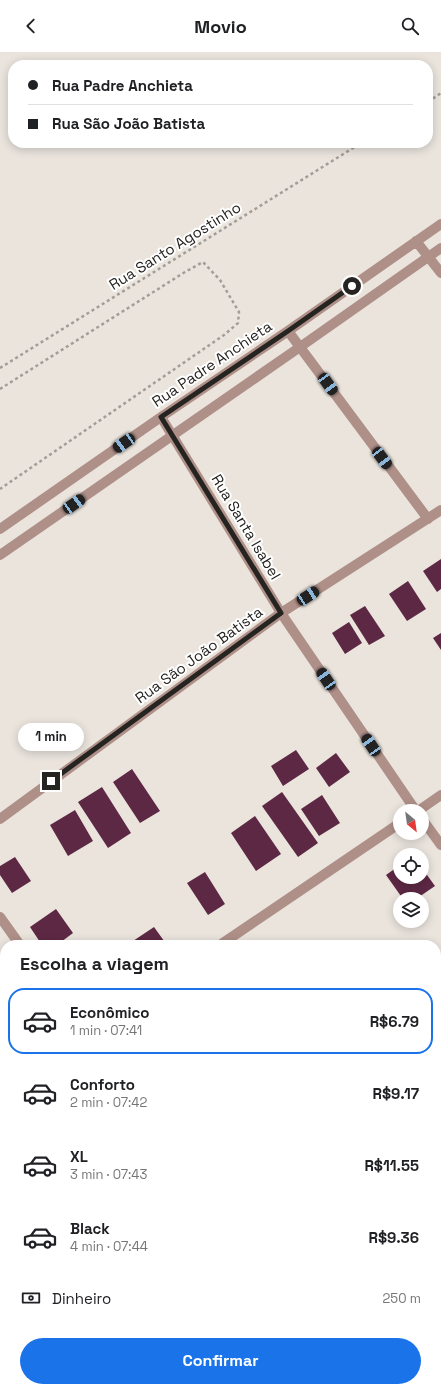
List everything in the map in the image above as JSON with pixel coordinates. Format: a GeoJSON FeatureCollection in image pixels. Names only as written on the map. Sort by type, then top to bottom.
{"type":"FeatureCollection","features":[{"type":"Feature","properties":{"kind":"street","name":"Rua Padre Anchieta"},"geometry":{"type":"LineString","coordinates":[[0,529],[441,224]]}},
{"type":"Feature","properties":{"kind":"street"},"geometry":{"type":"LineString","coordinates":[[416,241],[441,273]]}},
{"type":"Feature","properties":{"kind":"street"},"geometry":{"type":"LineString","coordinates":[[0,555],[441,248]]}},
{"type":"Feature","properties":{"kind":"street"},"geometry":{"type":"LineString","coordinates":[[288,331],[428,519]]}},
{"type":"Feature","properties":{"kind":"street","name":"Rua Santa Isabel"},"geometry":{"type":"LineString","coordinates":[[161,417],[281,613],[412,804]]}},
{"type":"Feature","properties":{"kind":"street","name":"Rua São João Batista"},"geometry":{"type":"LineString","coordinates":[[0,819],[281,613],[441,510]]}},
{"type":"Feature","properties":{"kind":"street"},"geometry":{"type":"LineString","coordinates":[[428,804],[441,795]]}},
{"type":"Feature","properties":{"kind":"street"},"geometry":{"type":"LineString","coordinates":[[227,940],[393,828]]}},
{"type":"Feature","properties":{"kind":"street"},"geometry":{"type":"LineString","coordinates":[[429,829],[441,845]]}},
{"type":"Feature","properties":{"kind":"street"},"geometry":{"type":"LineString","coordinates":[[0,917],[16,940]]}},
{"type":"Feature","properties":{"kind":"path","name":"Rua Santo Agostinho"},"geometry":{"type":"LineString","coordinates":[[0,368],[353,148]]}},
{"type":"Feature","properties":{"kind":"path"},"geometry":{"type":"LineString","coordinates":[[0,389],[203,262],[220,280],[239,312],[238,323],[224,335],[0,490]]}},
{"type":"Feature","properties":{"kind":"building"},"geometry":{"type":"Polygon","coordinates":[[[441,559],[441,589],[437,592],[423,571],[441,559]]]}},
{"type":"Feature","properties":{"kind":"building"},"geometry":{"type":"Polygon","coordinates":[[[408,581],[426,609],[407,621],[389,594],[408,581]]]}},
{"type":"Feature","properties":{"kind":"building"},"geometry":{"type":"Polygon","coordinates":[[[365,606],[385,636],[369,645],[350,615],[365,606]]]}},
{"type":"Feature","properties":{"kind":"building"},"geometry":{"type":"Polygon","coordinates":[[[349,622],[362,643],[345,654],[332,633],[349,622]]]}},
{"type":"Feature","properties":{"kind":"building"},"geometry":{"type":"Polygon","coordinates":[[[441,633],[441,650],[433,638],[441,633]]]}},
{"type":"Feature","properties":{"kind":"building"},"geometry":{"type":"Polygon","coordinates":[[[296,750],[309,769],[283,786],[271,766],[296,750]]]}},
{"type":"Feature","properties":{"kind":"building"},"geometry":{"type":"Polygon","coordinates":[[[336,753],[350,772],[329,787],[316,768],[336,753]]]}},
{"type":"Feature","properties":{"kind":"building"},"geometry":{"type":"Polygon","coordinates":[[[132,769],[160,811],[140,823],[113,782],[132,769]]]}},
{"type":"Feature","properties":{"kind":"building"},"geometry":{"type":"Polygon","coordinates":[[[102,787],[131,833],[108,848],[78,802],[102,787]]]}},
{"type":"Feature","properties":{"kind":"building"},"geometry":{"type":"Polygon","coordinates":[[[282,792],[318,843],[298,857],[262,806],[282,792]]]}},
{"type":"Feature","properties":{"kind":"building"},"geometry":{"type":"Polygon","coordinates":[[[322,795],[340,823],[319,836],[301,809],[322,795]]]}},
{"type":"Feature","properties":{"kind":"building"},"geometry":{"type":"Polygon","coordinates":[[[75,810],[93,841],[68,856],[50,825],[75,810]]]}},
{"type":"Feature","properties":{"kind":"building"},"geometry":{"type":"Polygon","coordinates":[[[255,816],[281,854],[256,871],[231,833],[255,816]]]}},
{"type":"Feature","properties":{"kind":"building"},"geometry":{"type":"Polygon","coordinates":[[[15,857],[31,881],[12,893],[0,875],[0,866],[15,857]]]}},
{"type":"Feature","properties":{"kind":"building"},"geometry":{"type":"Polygon","coordinates":[[[393,870],[393,884],[429,884],[429,878],[435,886],[426,892],[398,892],[386,875],[393,870]]]}},
{"type":"Feature","properties":{"kind":"building"},"geometry":{"type":"Polygon","coordinates":[[[205,872],[225,904],[208,915],[187,883],[205,872]]]}},
{"type":"Feature","properties":{"kind":"building"},"geometry":{"type":"Polygon","coordinates":[[[56,909],[73,933],[64,940],[39,940],[30,927],[56,909]]]}},
{"type":"Feature","properties":{"kind":"building"},"geometry":{"type":"Polygon","coordinates":[[[154,927],[163,940],[134,940],[154,927]]]}},
{"type":"Feature","properties":{"kind":"route"},"geometry":{"type":"LineString","coordinates":[[51,781],[281,613],[161,417],[352,286]]}}]}
